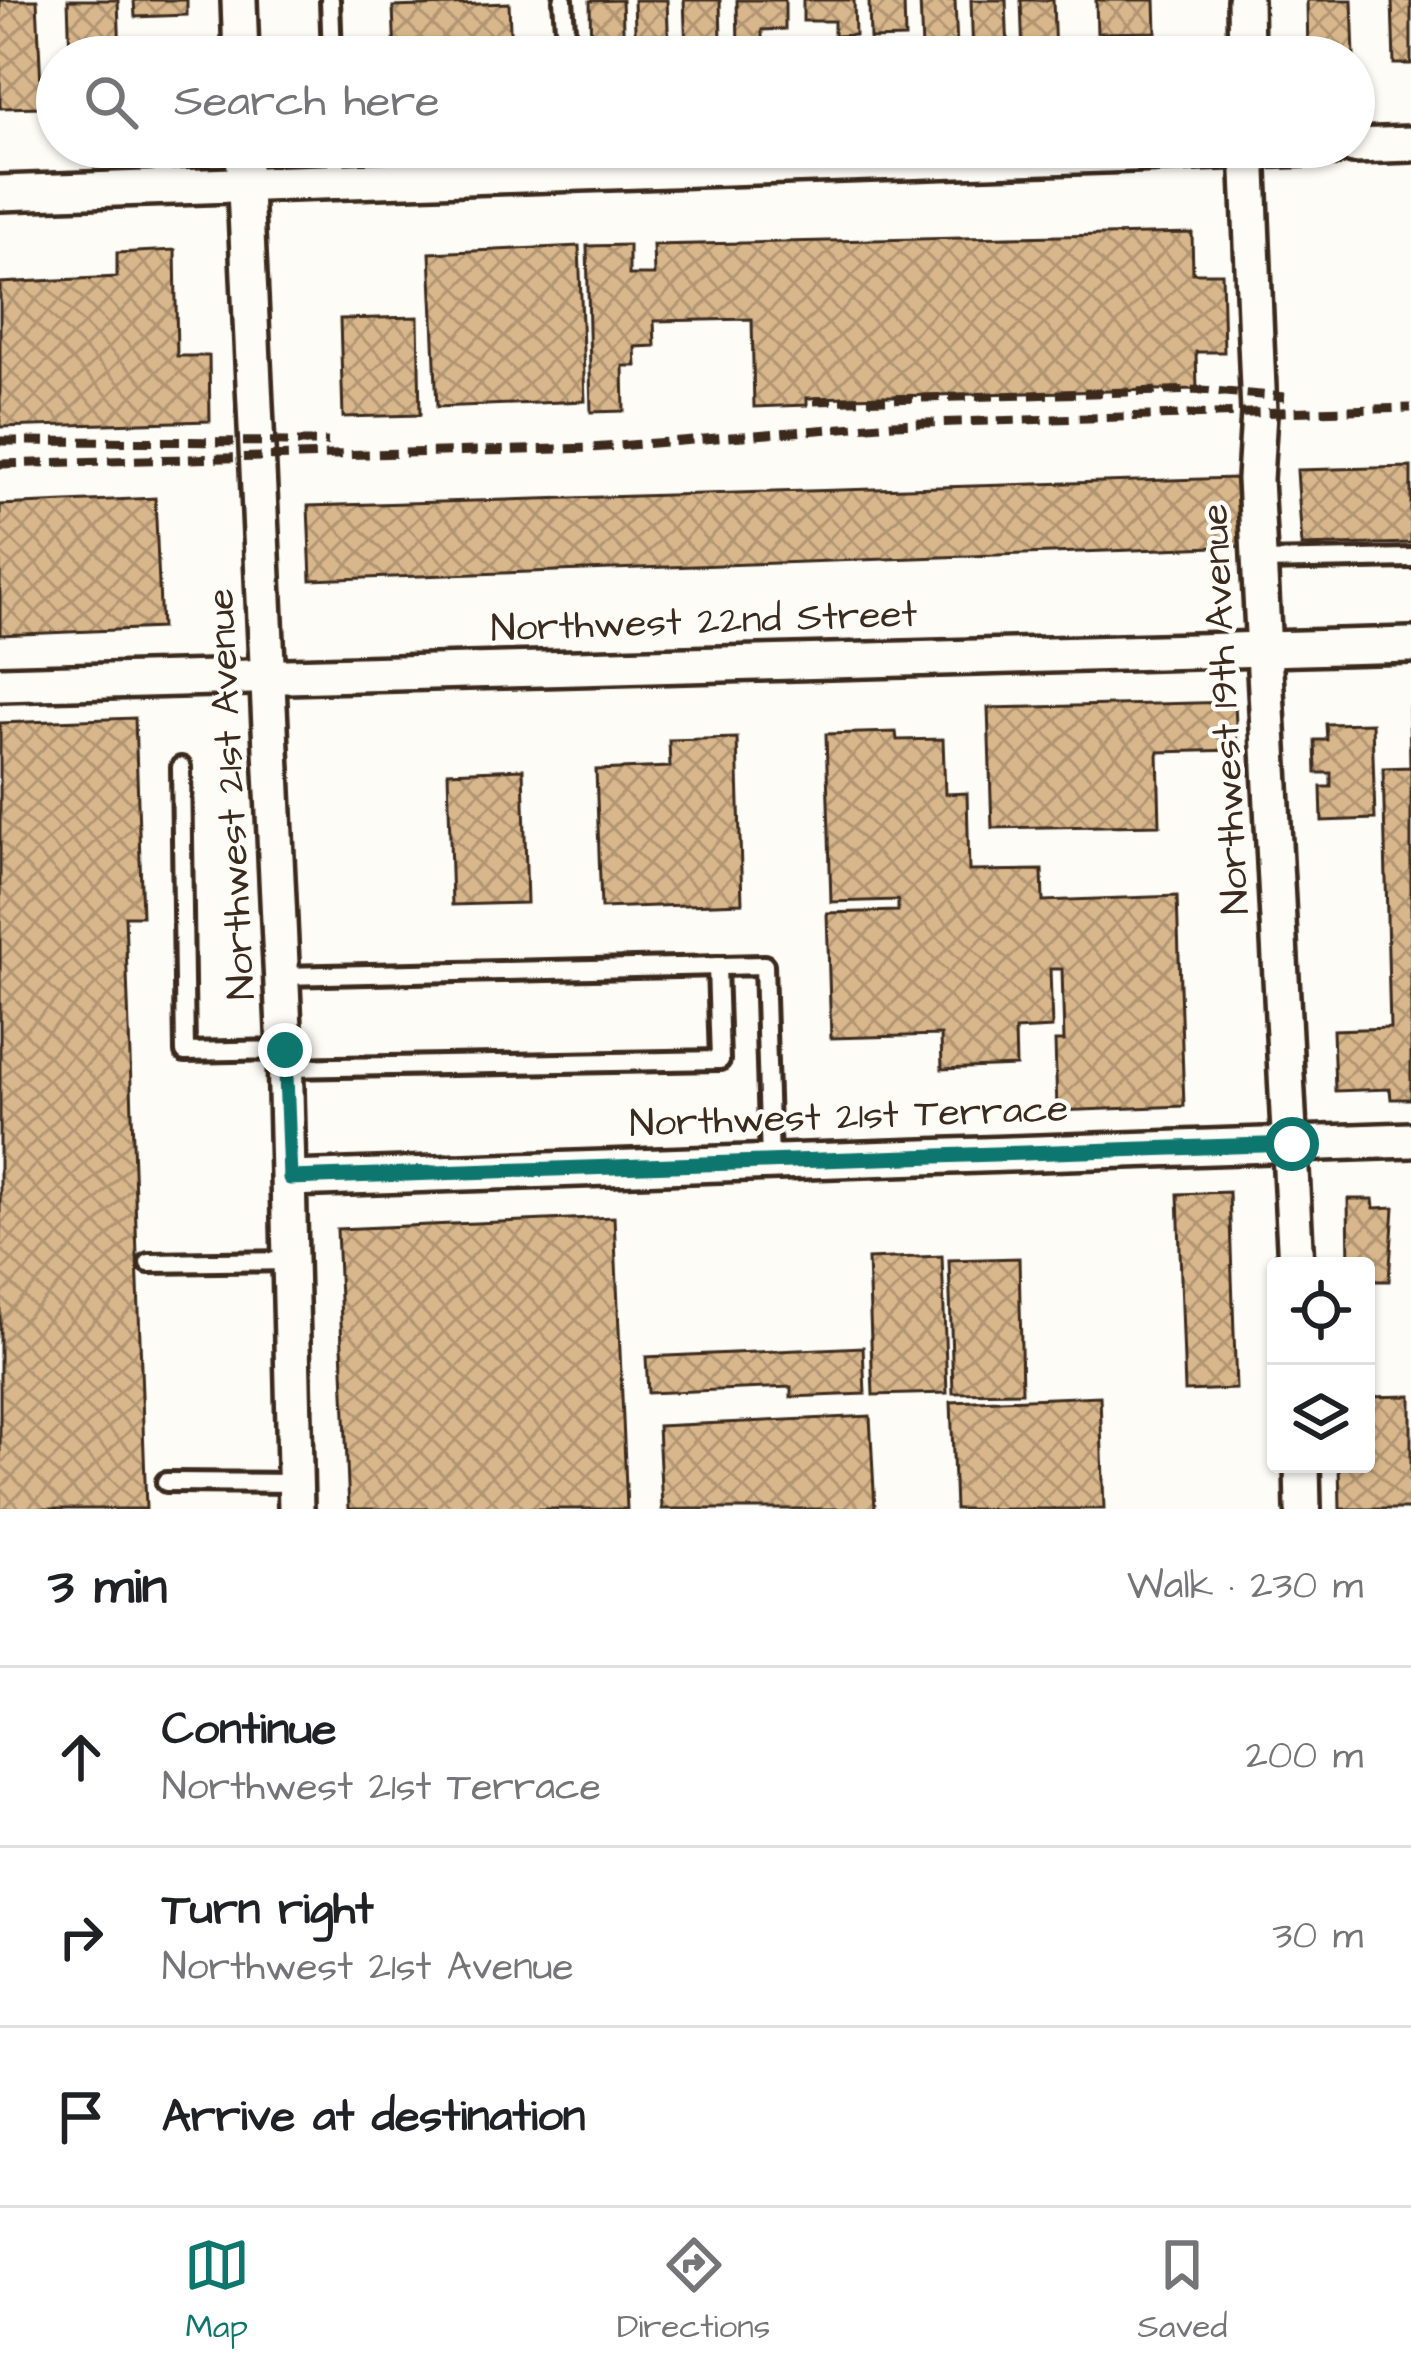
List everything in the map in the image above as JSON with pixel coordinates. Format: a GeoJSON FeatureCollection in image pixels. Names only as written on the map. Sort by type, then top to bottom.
{"type":"FeatureCollection","features":[{"type":"Feature","properties":{"kind":"street"},"geometry":{"type":"LineString","coordinates":[[239,0],[240,36]]}},
{"type":"Feature","properties":{"kind":"street"},"geometry":{"type":"LineString","coordinates":[[1245,0],[1246,36]]}},
{"type":"Feature","properties":{"kind":"street"},"geometry":{"type":"LineString","coordinates":[[1375,145],[1411,144]]}},
{"type":"Feature","properties":{"kind":"street","name":"Northwest 21st Avenue"},"geometry":{"type":"LineString","coordinates":[[244,168],[290,1178],[295,1496]]}},
{"type":"Feature","properties":{"kind":"street"},"geometry":{"type":"LineString","coordinates":[[0,193],[338,183],[498,168]]}},
{"type":"Feature","properties":{"kind":"street","name":"Northwest 19th Avenue"},"geometry":{"type":"LineString","coordinates":[[1249,168],[1261,561],[1296,1257]]}},
{"type":"Feature","properties":{"kind":"street","name":"Northwest 22nd Street"},"geometry":{"type":"LineString","coordinates":[[0,684],[1411,645]]}},
{"type":"Feature","properties":{"kind":"street","name":"Northwest 21st Terrace"},"geometry":{"type":"LineString","coordinates":[[290,1178],[1411,1140]]}},
{"type":"Feature","properties":{"kind":"street"},"geometry":{"type":"LineString","coordinates":[[1301,1473],[1303,1509]]}},
{"type":"Feature","properties":{"kind":"lane"},"geometry":{"type":"LineString","coordinates":[[330,0],[331,36]]}},
{"type":"Feature","properties":{"kind":"lane"},"geometry":{"type":"LineString","coordinates":[[563,0],[566,36]]}},
{"type":"Feature","properties":{"kind":"lane"},"geometry":{"type":"LineString","coordinates":[[337,168],[338,183]]}},
{"type":"Feature","properties":{"kind":"lane"},"geometry":{"type":"LineString","coordinates":[[1261,561],[1411,558]]}},
{"type":"Feature","properties":{"kind":"lane"},"geometry":{"type":"LineString","coordinates":[[181,767],[185,1052],[285,1059],[720,1060],[718,966]]}},
{"type":"Feature","properties":{"kind":"lane"},"geometry":{"type":"LineString","coordinates":[[282,976],[764,965],[770,1162]]}},
{"type":"Feature","properties":{"kind":"lane"},"geometry":{"type":"LineString","coordinates":[[149,1263],[291,1261]]}},
{"type":"Feature","properties":{"kind":"lane"},"geometry":{"type":"LineString","coordinates":[[166,1482],[295,1496]]}},
{"type":"Feature","properties":{"kind":"building"},"geometry":{"type":"Polygon","coordinates":[[[0,0],[37,0],[36,107],[0,108],[0,0]]]}},
{"type":"Feature","properties":{"kind":"building"},"geometry":{"type":"Polygon","coordinates":[[[68,0],[118,0],[119,36],[69,36],[68,0]]]}},
{"type":"Feature","properties":{"kind":"building"},"geometry":{"type":"Polygon","coordinates":[[[134,0],[187,0],[187,15],[135,17],[134,0]]]}},
{"type":"Feature","properties":{"kind":"building"},"geometry":{"type":"Polygon","coordinates":[[[622,0],[623,36],[591,36],[590,1],[622,0]]]}},
{"type":"Feature","properties":{"kind":"building"},"geometry":{"type":"Polygon","coordinates":[[[634,0],[667,0],[668,36],[635,36],[634,0]]]}},
{"type":"Feature","properties":{"kind":"building"},"geometry":{"type":"Polygon","coordinates":[[[684,0],[720,0],[721,36],[685,36],[684,0]]]}},
{"type":"Feature","properties":{"kind":"building"},"geometry":{"type":"Polygon","coordinates":[[[737,0],[785,0],[785,29],[738,36],[737,0]]]}},
{"type":"Feature","properties":{"kind":"building"},"geometry":{"type":"Polygon","coordinates":[[[803,0],[854,0],[855,35],[834,36],[834,21],[803,21],[803,0]]]}},
{"type":"Feature","properties":{"kind":"building"},"geometry":{"type":"Polygon","coordinates":[[[869,0],[904,0],[905,36],[870,36],[869,0]]]}},
{"type":"Feature","properties":{"kind":"building"},"geometry":{"type":"Polygon","coordinates":[[[920,0],[955,0],[956,36],[921,36],[920,0]]]}},
{"type":"Feature","properties":{"kind":"building"},"geometry":{"type":"Polygon","coordinates":[[[971,0],[1006,0],[1007,36],[972,36],[971,0]]]}},
{"type":"Feature","properties":{"kind":"building"},"geometry":{"type":"Polygon","coordinates":[[[1021,0],[1053,0],[1054,36],[1022,36],[1021,0]]]}},
{"type":"Feature","properties":{"kind":"building"},"geometry":{"type":"Polygon","coordinates":[[[1096,0],[1155,0],[1156,32],[1097,33],[1096,0]]]}},
{"type":"Feature","properties":{"kind":"building"},"geometry":{"type":"Polygon","coordinates":[[[1307,0],[1352,0],[1353,36],[1308,36],[1307,0]]]}},
{"type":"Feature","properties":{"kind":"building"},"geometry":{"type":"Polygon","coordinates":[[[1392,0],[1411,0],[1411,64],[1394,64],[1392,0]]]}},
{"type":"Feature","properties":{"kind":"building"},"geometry":{"type":"Polygon","coordinates":[[[509,3],[510,36],[394,36],[393,7],[509,3]]]}},
{"type":"Feature","properties":{"kind":"building"},"geometry":{"type":"Polygon","coordinates":[[[1192,233],[1193,273],[1222,273],[1224,352],[1196,352],[1197,389],[807,398],[807,405],[754,407],[752,319],[654,321],[655,346],[635,347],[636,366],[623,366],[624,411],[591,412],[587,246],[629,245],[629,275],[654,275],[653,245],[1192,233]]]}},
{"type":"Feature","properties":{"kind":"building"},"geometry":{"type":"Polygon","coordinates":[[[579,246],[585,401],[437,407],[430,253],[579,246]]]}},
{"type":"Feature","properties":{"kind":"building"},"geometry":{"type":"Polygon","coordinates":[[[175,250],[177,356],[209,356],[210,421],[0,427],[0,283],[117,277],[117,253],[175,250]]]}},
{"type":"Feature","properties":{"kind":"building"},"geometry":{"type":"Polygon","coordinates":[[[418,317],[420,415],[343,417],[340,319],[418,317]]]}},
{"type":"Feature","properties":{"kind":"building"},"geometry":{"type":"Polygon","coordinates":[[[1411,467],[1411,543],[1302,546],[1297,470],[1411,467]]]}},
{"type":"Feature","properties":{"kind":"building"},"geometry":{"type":"Polygon","coordinates":[[[1235,478],[1243,546],[311,580],[308,506],[1235,478]]]}},
{"type":"Feature","properties":{"kind":"building"},"geometry":{"type":"Polygon","coordinates":[[[155,498],[161,628],[0,635],[0,505],[155,498]]]}},
{"type":"Feature","properties":{"kind":"building"},"geometry":{"type":"Polygon","coordinates":[[[1235,702],[1237,750],[1158,752],[1160,825],[992,828],[988,708],[1235,702]]]}},
{"type":"Feature","properties":{"kind":"building"},"geometry":{"type":"Polygon","coordinates":[[[1411,708],[1411,1099],[1391,1099],[1390,1089],[1335,1091],[1333,1030],[1390,1028],[1383,768],[1410,767],[1411,708]]]}},
{"type":"Feature","properties":{"kind":"building"},"geometry":{"type":"Polygon","coordinates":[[[135,718],[142,916],[125,916],[146,1509],[0,1509],[0,723],[135,718]]]}},
{"type":"Feature","properties":{"kind":"building"},"geometry":{"type":"Polygon","coordinates":[[[1372,723],[1375,819],[1322,821],[1321,787],[1331,787],[1331,773],[1316,773],[1315,740],[1327,740],[1326,724],[1372,723]]]}},
{"type":"Feature","properties":{"kind":"building"},"geometry":{"type":"Polygon","coordinates":[[[896,732],[897,740],[943,739],[945,794],[967,793],[969,871],[1042,870],[1043,901],[1177,896],[1184,1106],[1057,1111],[1055,1041],[1064,1041],[1062,969],[1050,969],[1052,1028],[1015,1030],[1016,1066],[942,1069],[941,1035],[831,1038],[827,913],[898,911],[898,900],[831,902],[826,734],[896,732]]]}},
{"type":"Feature","properties":{"kind":"building"},"geometry":{"type":"Polygon","coordinates":[[[737,738],[742,903],[601,908],[596,770],[670,767],[669,740],[737,738]]]}},
{"type":"Feature","properties":{"kind":"building"},"geometry":{"type":"Polygon","coordinates":[[[523,769],[527,903],[452,905],[448,772],[523,769]]]}},
{"type":"Feature","properties":{"kind":"building"},"geometry":{"type":"Polygon","coordinates":[[[1229,1192],[1236,1389],[1185,1391],[1178,1194],[1229,1192]]]}},
{"type":"Feature","properties":{"kind":"building"},"geometry":{"type":"Polygon","coordinates":[[[1348,1199],[1373,1199],[1374,1208],[1394,1207],[1389,1281],[1375,1281],[1375,1257],[1349,1257],[1348,1199]]]}},
{"type":"Feature","properties":{"kind":"building"},"geometry":{"type":"Polygon","coordinates":[[[614,1217],[627,1509],[349,1509],[337,1229],[614,1217]]]}},
{"type":"Feature","properties":{"kind":"building"},"geometry":{"type":"Polygon","coordinates":[[[942,1256],[947,1393],[873,1395],[868,1259],[942,1256]]]}},
{"type":"Feature","properties":{"kind":"building"},"geometry":{"type":"Polygon","coordinates":[[[1019,1258],[1022,1392],[953,1393],[949,1260],[1019,1258]]]}},
{"type":"Feature","properties":{"kind":"building"},"geometry":{"type":"Polygon","coordinates":[[[863,1347],[865,1394],[791,1397],[791,1387],[648,1393],[646,1357],[863,1347]]]}},
{"type":"Feature","properties":{"kind":"building"},"geometry":{"type":"Polygon","coordinates":[[[1100,1396],[1104,1509],[955,1509],[951,1402],[1100,1396]]]}},
{"type":"Feature","properties":{"kind":"building"},"geometry":{"type":"Polygon","coordinates":[[[1411,1396],[1411,1509],[1340,1509],[1339,1473],[1375,1473],[1375,1397],[1411,1396]]]}},
{"type":"Feature","properties":{"kind":"building"},"geometry":{"type":"Polygon","coordinates":[[[870,1416],[875,1509],[662,1509],[658,1426],[870,1416]]]}},
{"type":"Feature","properties":{"kind":"railway"},"geometry":{"type":"LineString","coordinates":[[814,401],[1202,390],[1285,397]]}},
{"type":"Feature","properties":{"kind":"railway"},"geometry":{"type":"LineString","coordinates":[[0,464],[592,448],[893,424],[1411,408]]}},
{"type":"Feature","properties":{"kind":"railway"},"geometry":{"type":"LineString","coordinates":[[0,441],[328,442]]}},
{"type":"Feature","properties":{"kind":"route"},"geometry":{"type":"LineString","coordinates":[[285,1050],[290,1178],[1292,1144]]}}]}
